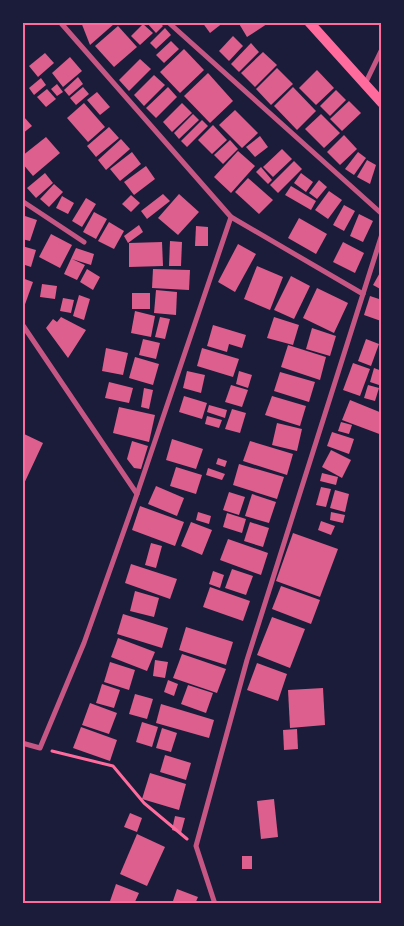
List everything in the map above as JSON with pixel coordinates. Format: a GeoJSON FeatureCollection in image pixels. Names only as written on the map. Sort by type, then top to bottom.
{"type":"FeatureCollection","features":[{"type":"Feature","properties":{"kind":"main road"},"geometry":{"type":"LineString","coordinates":[[309,22],[382,102]]}},
{"type":"Feature","properties":{"kind":"street"},"geometry":{"type":"LineString","coordinates":[[60,22],[231,217],[362,294]]}},
{"type":"Feature","properties":{"kind":"street"},"geometry":{"type":"LineString","coordinates":[[168,22],[382,214]]}},
{"type":"Feature","properties":{"kind":"street"},"geometry":{"type":"LineString","coordinates":[[364,84],[382,49]]}},
{"type":"Feature","properties":{"kind":"street"},"geometry":{"type":"LineString","coordinates":[[22,202],[84,242]]}},
{"type":"Feature","properties":{"kind":"street"},"geometry":{"type":"LineString","coordinates":[[22,743],[40,748],[84,643],[231,217]]}},
{"type":"Feature","properties":{"kind":"street"},"geometry":{"type":"LineString","coordinates":[[215,904],[196,846],[247,660],[382,234]]}},
{"type":"Feature","properties":{"kind":"street"},"geometry":{"type":"LineString","coordinates":[[22,324],[137,494]]}},
{"type":"Feature","properties":{"kind":"path"},"geometry":{"type":"LineString","coordinates":[[40,748],[113,766],[144,804],[196,846]]}},
{"type":"Feature","properties":{"kind":"building"},"geometry":{"type":"Polygon","coordinates":[[[81,22],[114,22],[114,24],[90,45],[81,22]]]}},
{"type":"Feature","properties":{"kind":"building"},"geometry":{"type":"Polygon","coordinates":[[[146,22],[159,22],[163,26],[156,33],[146,22]]]}},
{"type":"Feature","properties":{"kind":"building"},"geometry":{"type":"Polygon","coordinates":[[[202,22],[224,22],[210,33],[202,22]]]}},
{"type":"Feature","properties":{"kind":"building"},"geometry":{"type":"Polygon","coordinates":[[[238,22],[270,22],[247,37],[238,22]]]}},
{"type":"Feature","properties":{"kind":"building"},"geometry":{"type":"Polygon","coordinates":[[[143,24],[153,33],[140,45],[131,36],[143,24]]]}},
{"type":"Feature","properties":{"kind":"building"},"geometry":{"type":"Polygon","coordinates":[[[118,26],[137,47],[114,67],[95,46],[118,26]]]}},
{"type":"Feature","properties":{"kind":"building"},"geometry":{"type":"Polygon","coordinates":[[[165,28],[171,35],[156,49],[150,43],[165,28]]]}},
{"type":"Feature","properties":{"kind":"building"},"geometry":{"type":"Polygon","coordinates":[[[233,36],[243,46],[229,61],[219,51],[233,36]]]}},
{"type":"Feature","properties":{"kind":"building"},"geometry":{"type":"Polygon","coordinates":[[[171,41],[179,49],[164,63],[156,55],[171,41]]]}},
{"type":"Feature","properties":{"kind":"building"},"geometry":{"type":"Polygon","coordinates":[[[251,43],[259,52],[239,72],[231,64],[251,43]]]}},
{"type":"Feature","properties":{"kind":"building"},"geometry":{"type":"Polygon","coordinates":[[[184,49],[204,70],[180,93],[160,72],[184,49]]]}},
{"type":"Feature","properties":{"kind":"building"},"geometry":{"type":"Polygon","coordinates":[[[263,52],[277,65],[255,87],[241,73],[263,52]]]}},
{"type":"Feature","properties":{"kind":"building"},"geometry":{"type":"Polygon","coordinates":[[[45,53],[54,63],[38,77],[29,66],[45,53]]]}},
{"type":"Feature","properties":{"kind":"building"},"geometry":{"type":"Polygon","coordinates":[[[70,57],[82,71],[63,87],[52,73],[70,57]]]}},
{"type":"Feature","properties":{"kind":"building"},"geometry":{"type":"Polygon","coordinates":[[[140,59],[151,69],[129,91],[119,80],[140,59]]]}},
{"type":"Feature","properties":{"kind":"building"},"geometry":{"type":"Polygon","coordinates":[[[277,68],[293,84],[271,105],[256,89],[277,68]]]}},
{"type":"Feature","properties":{"kind":"building"},"geometry":{"type":"Polygon","coordinates":[[[317,70],[334,88],[316,105],[299,88],[317,70]]]}},
{"type":"Feature","properties":{"kind":"building"},"geometry":{"type":"Polygon","coordinates":[[[208,73],[233,101],[210,123],[184,96],[208,73]]]}},
{"type":"Feature","properties":{"kind":"building"},"geometry":{"type":"Polygon","coordinates":[[[154,75],[165,85],[144,106],[134,95],[154,75]]]}},
{"type":"Feature","properties":{"kind":"building"},"geometry":{"type":"Polygon","coordinates":[[[78,77],[83,84],[69,96],[64,90],[78,77]]]}},
{"type":"Feature","properties":{"kind":"building"},"geometry":{"type":"Polygon","coordinates":[[[41,78],[46,85],[34,95],[29,88],[41,78]]]}},
{"type":"Feature","properties":{"kind":"building"},"geometry":{"type":"Polygon","coordinates":[[[57,84],[63,92],[57,96],[51,89],[57,84]]]}},
{"type":"Feature","properties":{"kind":"building"},"geometry":{"type":"Polygon","coordinates":[[[83,87],[89,94],[76,105],[70,98],[83,87]]]}},
{"type":"Feature","properties":{"kind":"building"},"geometry":{"type":"Polygon","coordinates":[[[168,87],[177,97],[156,118],[146,108],[168,87]]]}},
{"type":"Feature","properties":{"kind":"building"},"geometry":{"type":"Polygon","coordinates":[[[293,87],[316,111],[297,130],[274,106],[293,87]]]}},
{"type":"Feature","properties":{"kind":"building"},"geometry":{"type":"Polygon","coordinates":[[[47,89],[56,99],[46,107],[37,97],[47,89]]]}},
{"type":"Feature","properties":{"kind":"building"},"geometry":{"type":"Polygon","coordinates":[[[336,90],[346,100],[330,116],[320,106],[336,90]]]}},
{"type":"Feature","properties":{"kind":"building"},"geometry":{"type":"Polygon","coordinates":[[[97,92],[110,107],[100,115],[87,100],[97,92]]]}},
{"type":"Feature","properties":{"kind":"building"},"geometry":{"type":"Polygon","coordinates":[[[349,101],[361,113],[342,131],[330,119],[349,101]]]}},
{"type":"Feature","properties":{"kind":"building"},"geometry":{"type":"Polygon","coordinates":[[[84,103],[105,127],[88,142],[67,118],[84,103]]]}},
{"type":"Feature","properties":{"kind":"building"},"geometry":{"type":"Polygon","coordinates":[[[182,103],[192,113],[172,132],[163,122],[182,103]]]}},
{"type":"Feature","properties":{"kind":"building"},"geometry":{"type":"Polygon","coordinates":[[[235,110],[258,133],[242,148],[219,125],[235,110]]]}},
{"type":"Feature","properties":{"kind":"building"},"geometry":{"type":"Polygon","coordinates":[[[193,114],[199,120],[179,139],[174,133],[193,114]]]}},
{"type":"Feature","properties":{"kind":"building"},"geometry":{"type":"Polygon","coordinates":[[[321,114],[340,133],[324,148],[305,129],[321,114]]]}},
{"type":"Feature","properties":{"kind":"building"},"geometry":{"type":"Polygon","coordinates":[[[24,117],[32,126],[22,134],[22,119],[24,117]]]}},
{"type":"Feature","properties":{"kind":"building"},"geometry":{"type":"Polygon","coordinates":[[[202,120],[208,126],[187,147],[181,141],[202,120]]]}},
{"type":"Feature","properties":{"kind":"building"},"geometry":{"type":"Polygon","coordinates":[[[213,125],[227,140],[212,154],[198,140],[213,125]]]}},
{"type":"Feature","properties":{"kind":"building"},"geometry":{"type":"Polygon","coordinates":[[[109,127],[119,138],[96,157],[87,146],[109,127]]]}},
{"type":"Feature","properties":{"kind":"building"},"geometry":{"type":"Polygon","coordinates":[[[344,135],[357,149],[340,165],[327,152],[344,135]]]}},
{"type":"Feature","properties":{"kind":"building"},"geometry":{"type":"Polygon","coordinates":[[[260,136],[268,147],[255,157],[246,147],[260,136]]]}},
{"type":"Feature","properties":{"kind":"building"},"geometry":{"type":"Polygon","coordinates":[[[46,137],[60,153],[33,176],[22,163],[22,156],[46,137]]]}},
{"type":"Feature","properties":{"kind":"building"},"geometry":{"type":"Polygon","coordinates":[[[121,139],[130,149],[106,170],[98,160],[121,139]]]}},
{"type":"Feature","properties":{"kind":"building"},"geometry":{"type":"Polygon","coordinates":[[[230,140],[238,149],[223,164],[214,155],[230,140]]]}},
{"type":"Feature","properties":{"kind":"building"},"geometry":{"type":"Polygon","coordinates":[[[282,149],[292,159],[273,177],[263,167],[282,149]]]}},
{"type":"Feature","properties":{"kind":"building"},"geometry":{"type":"Polygon","coordinates":[[[238,151],[255,166],[231,193],[214,177],[238,151]]]}},
{"type":"Feature","properties":{"kind":"building"},"geometry":{"type":"Polygon","coordinates":[[[132,152],[141,164],[120,181],[110,169],[132,152]]]}},
{"type":"Feature","properties":{"kind":"building"},"geometry":{"type":"Polygon","coordinates":[[[358,152],[366,158],[354,175],[345,169],[358,152]]]}},
{"type":"Feature","properties":{"kind":"building"},"geometry":{"type":"Polygon","coordinates":[[[367,160],[376,165],[370,184],[357,177],[367,160]]]}},
{"type":"Feature","properties":{"kind":"building"},"geometry":{"type":"Polygon","coordinates":[[[294,161],[302,169],[278,193],[270,185],[294,161]]]}},
{"type":"Feature","properties":{"kind":"building"},"geometry":{"type":"Polygon","coordinates":[[[146,166],[155,179],[134,195],[124,182],[146,166]]]}},
{"type":"Feature","properties":{"kind":"building"},"geometry":{"type":"Polygon","coordinates":[[[261,167],[272,180],[268,184],[256,172],[261,167]]]}},
{"type":"Feature","properties":{"kind":"building"},"geometry":{"type":"Polygon","coordinates":[[[45,173],[53,183],[36,198],[27,188],[45,173]]]}},
{"type":"Feature","properties":{"kind":"building"},"geometry":{"type":"Polygon","coordinates":[[[301,173],[313,182],[306,192],[294,183],[301,173]]]}},
{"type":"Feature","properties":{"kind":"building"},"geometry":{"type":"Polygon","coordinates":[[[248,178],[273,200],[259,214],[235,192],[248,178]]]}},
{"type":"Feature","properties":{"kind":"building"},"geometry":{"type":"Polygon","coordinates":[[[319,180],[327,187],[317,199],[309,193],[319,180]]]}},
{"type":"Feature","properties":{"kind":"building"},"geometry":{"type":"Polygon","coordinates":[[[54,184],[63,192],[49,207],[40,199],[54,184]]]}},
{"type":"Feature","properties":{"kind":"building"},"geometry":{"type":"Polygon","coordinates":[[[291,186],[316,201],[311,210],[285,195],[291,186]]]}},
{"type":"Feature","properties":{"kind":"building"},"geometry":{"type":"Polygon","coordinates":[[[329,191],[342,200],[328,219],[315,210],[329,191]]]}},
{"type":"Feature","properties":{"kind":"building"},"geometry":{"type":"Polygon","coordinates":[[[163,194],[170,201],[147,219],[141,211],[163,194]]]}},
{"type":"Feature","properties":{"kind":"building"},"geometry":{"type":"Polygon","coordinates":[[[179,194],[199,212],[178,235],[158,218],[179,194]]]}},
{"type":"Feature","properties":{"kind":"building"},"geometry":{"type":"Polygon","coordinates":[[[131,195],[140,203],[131,212],[122,204],[131,195]]]}},
{"type":"Feature","properties":{"kind":"building"},"geometry":{"type":"Polygon","coordinates":[[[62,196],[74,203],[68,214],[56,208],[62,196]]]}},
{"type":"Feature","properties":{"kind":"building"},"geometry":{"type":"Polygon","coordinates":[[[86,198],[96,204],[82,227],[72,221],[86,198]]]}},
{"type":"Feature","properties":{"kind":"building"},"geometry":{"type":"Polygon","coordinates":[[[344,205],[355,211],[344,231],[333,225],[344,205]]]}},
{"type":"Feature","properties":{"kind":"building"},"geometry":{"type":"Polygon","coordinates":[[[94,212],[107,219],[96,239],[83,232],[94,212]]]}},
{"type":"Feature","properties":{"kind":"building"},"geometry":{"type":"Polygon","coordinates":[[[359,214],[373,221],[363,242],[350,236],[359,214]]]}},
{"type":"Feature","properties":{"kind":"building"},"geometry":{"type":"Polygon","coordinates":[[[22,215],[37,220],[30,241],[22,239],[22,215]]]}},
{"type":"Feature","properties":{"kind":"building"},"geometry":{"type":"Polygon","coordinates":[[[299,218],[327,234],[316,254],[288,238],[299,218]]]}},
{"type":"Feature","properties":{"kind":"building"},"geometry":{"type":"Polygon","coordinates":[[[109,222],[124,231],[114,249],[98,241],[109,222]]]}},
{"type":"Feature","properties":{"kind":"building"},"geometry":{"type":"Polygon","coordinates":[[[139,225],[143,232],[128,243],[124,236],[139,225]]]}},
{"type":"Feature","properties":{"kind":"building"},"geometry":{"type":"Polygon","coordinates":[[[196,226],[208,227],[208,246],[195,246],[196,226]]]}},
{"type":"Feature","properties":{"kind":"building"},"geometry":{"type":"Polygon","coordinates":[[[51,234],[72,245],[60,268],[39,257],[51,234]]]}},
{"type":"Feature","properties":{"kind":"building"},"geometry":{"type":"Polygon","coordinates":[[[170,241],[182,242],[181,266],[169,266],[170,241]]]}},
{"type":"Feature","properties":{"kind":"building"},"geometry":{"type":"Polygon","coordinates":[[[162,242],[163,266],[129,267],[129,243],[162,242]]]}},
{"type":"Feature","properties":{"kind":"building"},"geometry":{"type":"Polygon","coordinates":[[[343,242],[364,253],[355,273],[333,262],[343,242]]]}},
{"type":"Feature","properties":{"kind":"building"},"geometry":{"type":"Polygon","coordinates":[[[238,244],[256,254],[235,292],[218,282],[238,244]]]}},
{"type":"Feature","properties":{"kind":"building"},"geometry":{"type":"Polygon","coordinates":[[[22,246],[36,250],[31,267],[22,264],[22,246]]]}},
{"type":"Feature","properties":{"kind":"building"},"geometry":{"type":"Polygon","coordinates":[[[76,248],[94,254],[91,265],[72,259],[85,265],[77,280],[64,274],[76,248]]]}},
{"type":"Feature","properties":{"kind":"building"},"geometry":{"type":"Polygon","coordinates":[[[257,266],[283,277],[270,310],[244,299],[257,266]]]}},
{"type":"Feature","properties":{"kind":"building"},"geometry":{"type":"Polygon","coordinates":[[[87,269],[100,277],[93,290],[80,282],[87,269]]]}},
{"type":"Feature","properties":{"kind":"building"},"geometry":{"type":"Polygon","coordinates":[[[153,269],[190,270],[189,290],[152,288],[153,269]]]}},
{"type":"Feature","properties":{"kind":"building"},"geometry":{"type":"Polygon","coordinates":[[[382,269],[382,290],[373,285],[382,269]]]}},
{"type":"Feature","properties":{"kind":"building"},"geometry":{"type":"Polygon","coordinates":[[[291,276],[310,286],[294,319],[274,310],[291,276]]]}},
{"type":"Feature","properties":{"kind":"building"},"geometry":{"type":"Polygon","coordinates":[[[22,278],[33,282],[23,310],[22,310],[22,278]]]}},
{"type":"Feature","properties":{"kind":"building"},"geometry":{"type":"Polygon","coordinates":[[[42,284],[57,286],[55,299],[40,297],[42,284]]]}},
{"type":"Feature","properties":{"kind":"building"},"geometry":{"type":"Polygon","coordinates":[[[317,288],[348,303],[334,333],[303,318],[317,288]]]}},
{"type":"Feature","properties":{"kind":"building"},"geometry":{"type":"Polygon","coordinates":[[[156,290],[177,292],[176,315],[154,313],[156,290]]]}},
{"type":"Feature","properties":{"kind":"building"},"geometry":{"type":"Polygon","coordinates":[[[132,293],[150,293],[150,309],[132,309],[132,293]]]}},
{"type":"Feature","properties":{"kind":"building"},"geometry":{"type":"Polygon","coordinates":[[[79,295],[90,299],[84,320],[73,316],[79,295]]]}},
{"type":"Feature","properties":{"kind":"building"},"geometry":{"type":"Polygon","coordinates":[[[370,296],[382,300],[381,321],[364,315],[370,296]]]}},
{"type":"Feature","properties":{"kind":"building"},"geometry":{"type":"Polygon","coordinates":[[[63,298],[74,300],[71,313],[60,311],[63,298]]]}},
{"type":"Feature","properties":{"kind":"building"},"geometry":{"type":"Polygon","coordinates":[[[135,311],[155,316],[151,337],[131,333],[135,311]]]}},
{"type":"Feature","properties":{"kind":"building"},"geometry":{"type":"Polygon","coordinates":[[[61,317],[86,330],[68,358],[46,328],[53,319],[57,322],[61,317]]]}},
{"type":"Feature","properties":{"kind":"building"},"geometry":{"type":"Polygon","coordinates":[[[160,317],[170,319],[165,339],[155,337],[160,317]]]}},
{"type":"Feature","properties":{"kind":"building"},"geometry":{"type":"Polygon","coordinates":[[[274,317],[299,325],[293,345],[267,338],[274,317]]]}},
{"type":"Feature","properties":{"kind":"building"},"geometry":{"type":"Polygon","coordinates":[[[213,325],[246,335],[242,348],[229,344],[227,352],[207,346],[213,325]]]}},
{"type":"Feature","properties":{"kind":"building"},"geometry":{"type":"Polygon","coordinates":[[[312,328],[336,336],[330,356],[306,349],[312,328]]]}},
{"type":"Feature","properties":{"kind":"building"},"geometry":{"type":"Polygon","coordinates":[[[143,339],[160,343],[156,359],[139,355],[143,339]]]}},
{"type":"Feature","properties":{"kind":"building"},"geometry":{"type":"Polygon","coordinates":[[[366,339],[379,344],[371,366],[358,361],[366,339]]]}},
{"type":"Feature","properties":{"kind":"building"},"geometry":{"type":"Polygon","coordinates":[[[288,345],[326,357],[320,380],[281,367],[288,345]]]}},
{"type":"Feature","properties":{"kind":"building"},"geometry":{"type":"Polygon","coordinates":[[[106,348],[128,353],[123,375],[102,371],[106,348]]]}},
{"type":"Feature","properties":{"kind":"building"},"geometry":{"type":"Polygon","coordinates":[[[202,348],[239,359],[233,377],[197,366],[202,348]]]}},
{"type":"Feature","properties":{"kind":"building"},"geometry":{"type":"Polygon","coordinates":[[[135,357],[159,364],[153,385],[129,378],[135,357]]]}},
{"type":"Feature","properties":{"kind":"building"},"geometry":{"type":"Polygon","coordinates":[[[353,363],[370,369],[360,396],[343,390],[353,363]]]}},
{"type":"Feature","properties":{"kind":"building"},"geometry":{"type":"Polygon","coordinates":[[[374,368],[382,371],[382,386],[370,382],[374,368]]]}},
{"type":"Feature","properties":{"kind":"building"},"geometry":{"type":"Polygon","coordinates":[[[187,371],[205,375],[201,393],[183,388],[187,371]]]}},
{"type":"Feature","properties":{"kind":"building"},"geometry":{"type":"Polygon","coordinates":[[[239,371],[252,375],[248,388],[236,384],[239,371]]]}},
{"type":"Feature","properties":{"kind":"building"},"geometry":{"type":"Polygon","coordinates":[[[280,372],[315,382],[309,402],[274,391],[280,372]]]}},
{"type":"Feature","properties":{"kind":"building"},"geometry":{"type":"Polygon","coordinates":[[[109,382],[133,388],[129,403],[105,398],[109,382]]]}},
{"type":"Feature","properties":{"kind":"building"},"geometry":{"type":"Polygon","coordinates":[[[231,385],[248,390],[242,407],[225,402],[231,385]]]}},
{"type":"Feature","properties":{"kind":"building"},"geometry":{"type":"Polygon","coordinates":[[[368,385],[379,388],[375,401],[364,398],[368,385]]]}},
{"type":"Feature","properties":{"kind":"building"},"geometry":{"type":"Polygon","coordinates":[[[144,388],[153,390],[149,409],[141,407],[144,388]]]}},
{"type":"Feature","properties":{"kind":"building"},"geometry":{"type":"Polygon","coordinates":[[[184,396],[207,403],[202,419],[179,412],[184,396]]]}},
{"type":"Feature","properties":{"kind":"building"},"geometry":{"type":"Polygon","coordinates":[[[272,396],[306,406],[300,426],[265,415],[272,396]]]}},
{"type":"Feature","properties":{"kind":"building"},"geometry":{"type":"Polygon","coordinates":[[[350,400],[382,413],[382,435],[342,420],[350,400]]]}},
{"type":"Feature","properties":{"kind":"building"},"geometry":{"type":"Polygon","coordinates":[[[209,405],[227,410],[225,418],[207,412],[209,405]]]}},
{"type":"Feature","properties":{"kind":"building"},"geometry":{"type":"Polygon","coordinates":[[[119,407],[155,415],[149,442],[113,433],[119,407]]]}},
{"type":"Feature","properties":{"kind":"building"},"geometry":{"type":"Polygon","coordinates":[[[232,409],[246,413],[240,433],[225,429],[232,409]]]}},
{"type":"Feature","properties":{"kind":"building"},"geometry":{"type":"Polygon","coordinates":[[[207,416],[222,420],[219,428],[205,424],[207,416]]]}},
{"type":"Feature","properties":{"kind":"building"},"geometry":{"type":"Polygon","coordinates":[[[341,422],[352,425],[349,434],[338,431],[341,422]]]}},
{"type":"Feature","properties":{"kind":"building"},"geometry":{"type":"Polygon","coordinates":[[[277,423],[302,429],[297,451],[272,445],[277,423]]]}},
{"type":"Feature","properties":{"kind":"building"},"geometry":{"type":"Polygon","coordinates":[[[332,432],[354,439],[349,454],[327,446],[332,432]]]}},
{"type":"Feature","properties":{"kind":"building"},"geometry":{"type":"Polygon","coordinates":[[[22,433],[43,443],[22,488],[22,433]]]}},
{"type":"Feature","properties":{"kind":"building"},"geometry":{"type":"Polygon","coordinates":[[[172,439],[203,449],[196,469],[166,460],[172,439]]]}},
{"type":"Feature","properties":{"kind":"building"},"geometry":{"type":"Polygon","coordinates":[[[132,441],[148,446],[141,469],[134,468],[127,459],[132,441]]]}},
{"type":"Feature","properties":{"kind":"building"},"geometry":{"type":"Polygon","coordinates":[[[250,441],[293,454],[287,475],[243,461],[250,441]]]}},
{"type":"Feature","properties":{"kind":"building"},"geometry":{"type":"Polygon","coordinates":[[[331,450],[351,460],[342,478],[322,467],[331,450]]]}},
{"type":"Feature","properties":{"kind":"building"},"geometry":{"type":"Polygon","coordinates":[[[218,458],[227,461],[225,467],[216,464],[218,458]]]}},
{"type":"Feature","properties":{"kind":"building"},"geometry":{"type":"Polygon","coordinates":[[[239,464],[284,477],[277,499],[233,485],[239,464]]]}},
{"type":"Feature","properties":{"kind":"building"},"geometry":{"type":"Polygon","coordinates":[[[176,467],[202,475],[196,494],[170,486],[176,467]]]}},
{"type":"Feature","properties":{"kind":"building"},"geometry":{"type":"Polygon","coordinates":[[[208,468],[225,474],[222,480],[206,475],[208,468]]]}},
{"type":"Feature","properties":{"kind":"building"},"geometry":{"type":"Polygon","coordinates":[[[322,473],[338,477],[336,485],[320,481],[322,473]]]}},
{"type":"Feature","properties":{"kind":"building"},"geometry":{"type":"Polygon","coordinates":[[[156,486],[184,498],[177,516],[148,504],[156,486]]]}},
{"type":"Feature","properties":{"kind":"building"},"geometry":{"type":"Polygon","coordinates":[[[321,487],[331,489],[326,507],[316,505],[321,487]]]}},
{"type":"Feature","properties":{"kind":"building"},"geometry":{"type":"Polygon","coordinates":[[[335,490],[349,494],[345,512],[330,508],[335,490]]]}},
{"type":"Feature","properties":{"kind":"building"},"geometry":{"type":"Polygon","coordinates":[[[229,492],[245,497],[239,515],[223,510],[229,492]]]}},
{"type":"Feature","properties":{"kind":"building"},"geometry":{"type":"Polygon","coordinates":[[[252,494],[276,502],[269,523],[245,516],[252,494]]]}},
{"type":"Feature","properties":{"kind":"building"},"geometry":{"type":"Polygon","coordinates":[[[140,506],[184,522],[175,546],[132,530],[140,506]]]}},
{"type":"Feature","properties":{"kind":"building"},"geometry":{"type":"Polygon","coordinates":[[[198,512],[211,516],[209,524],[196,520],[198,512]]]}},
{"type":"Feature","properties":{"kind":"building"},"geometry":{"type":"Polygon","coordinates":[[[331,512],[345,515],[343,523],[330,520],[331,512]]]}},
{"type":"Feature","properties":{"kind":"building"},"geometry":{"type":"Polygon","coordinates":[[[227,513],[246,519],[242,533],[223,527],[227,513]]]}},
{"type":"Feature","properties":{"kind":"building"},"geometry":{"type":"Polygon","coordinates":[[[321,521],[335,526],[331,535],[318,530],[321,521]]]}},
{"type":"Feature","properties":{"kind":"building"},"geometry":{"type":"Polygon","coordinates":[[[191,522],[212,530],[202,555],[181,546],[191,522]]]}},
{"type":"Feature","properties":{"kind":"building"},"geometry":{"type":"Polygon","coordinates":[[[250,522],[269,528],[263,547],[244,541],[250,522]]]}},
{"type":"Feature","properties":{"kind":"building"},"geometry":{"type":"Polygon","coordinates":[[[293,533],[338,549],[320,597],[276,581],[293,533]]]}},
{"type":"Feature","properties":{"kind":"building"},"geometry":{"type":"Polygon","coordinates":[[[228,539],[268,553],[261,575],[220,560],[228,539]]]}},
{"type":"Feature","properties":{"kind":"building"},"geometry":{"type":"Polygon","coordinates":[[[151,543],[162,546],[156,568],[145,565],[151,543]]]}},
{"type":"Feature","properties":{"kind":"building"},"geometry":{"type":"Polygon","coordinates":[[[131,564],[177,579],[170,599],[125,583],[131,564]]]}},
{"type":"Feature","properties":{"kind":"building"},"geometry":{"type":"Polygon","coordinates":[[[232,569],[253,576],[246,595],[225,588],[232,569]]]}},
{"type":"Feature","properties":{"kind":"building"},"geometry":{"type":"Polygon","coordinates":[[[213,571],[224,575],[220,588],[209,584],[213,571]]]}},
{"type":"Feature","properties":{"kind":"building"},"geometry":{"type":"Polygon","coordinates":[[[281,586],[320,600],[311,624],[272,609],[281,586]]]}},
{"type":"Feature","properties":{"kind":"building"},"geometry":{"type":"Polygon","coordinates":[[[210,587],[250,601],[243,621],[203,607],[210,587]]]}},
{"type":"Feature","properties":{"kind":"building"},"geometry":{"type":"Polygon","coordinates":[[[135,591],[159,598],[154,617],[130,611],[135,591]]]}},
{"type":"Feature","properties":{"kind":"building"},"geometry":{"type":"Polygon","coordinates":[[[123,614],[168,628],[162,648],[117,634],[123,614]]]}},
{"type":"Feature","properties":{"kind":"building"},"geometry":{"type":"Polygon","coordinates":[[[272,617],[305,629],[290,668],[257,655],[272,617]]]}},
{"type":"Feature","properties":{"kind":"building"},"geometry":{"type":"Polygon","coordinates":[[[186,627],[233,642],[226,665],[179,650],[186,627]]]}},
{"type":"Feature","properties":{"kind":"building"},"geometry":{"type":"Polygon","coordinates":[[[118,638],[155,652],[147,671],[111,657],[118,638]]]}},
{"type":"Feature","properties":{"kind":"building"},"geometry":{"type":"Polygon","coordinates":[[[182,654],[226,669],[217,693],[173,678],[182,654]]]}},
{"type":"Feature","properties":{"kind":"building"},"geometry":{"type":"Polygon","coordinates":[[[155,660],[168,662],[165,678],[153,676],[155,660]]]}},
{"type":"Feature","properties":{"kind":"building"},"geometry":{"type":"Polygon","coordinates":[[[110,662],[135,670],[129,690],[104,682],[110,662]]]}},
{"type":"Feature","properties":{"kind":"building"},"geometry":{"type":"Polygon","coordinates":[[[257,663],[287,674],[278,701],[247,690],[257,663]]]}},
{"type":"Feature","properties":{"kind":"building"},"geometry":{"type":"Polygon","coordinates":[[[168,680],[178,684],[174,696],[164,692],[168,680]]]}},
{"type":"Feature","properties":{"kind":"building"},"geometry":{"type":"Polygon","coordinates":[[[102,684],[120,690],[114,708],[96,703],[102,684]]]}},
{"type":"Feature","properties":{"kind":"building"},"geometry":{"type":"Polygon","coordinates":[[[188,685],[213,693],[206,713],[181,704],[188,685]]]}},
{"type":"Feature","properties":{"kind":"building"},"geometry":{"type":"Polygon","coordinates":[[[323,688],[325,725],[290,728],[288,690],[323,688]]]}},
{"type":"Feature","properties":{"kind":"building"},"geometry":{"type":"Polygon","coordinates":[[[135,694],[153,699],[147,719],[129,714],[135,694]]]}},
{"type":"Feature","properties":{"kind":"building"},"geometry":{"type":"Polygon","coordinates":[[[90,703],[117,713],[109,734],[82,725],[90,703]]]}},
{"type":"Feature","properties":{"kind":"building"},"geometry":{"type":"Polygon","coordinates":[[[161,704],[214,720],[209,738],[156,723],[161,704]]]}},
{"type":"Feature","properties":{"kind":"building"},"geometry":{"type":"Polygon","coordinates":[[[142,722],[158,727],[152,747],[136,742],[142,722]]]}},
{"type":"Feature","properties":{"kind":"building"},"geometry":{"type":"Polygon","coordinates":[[[81,727],[117,740],[110,761],[73,748],[81,727]]]}},
{"type":"Feature","properties":{"kind":"building"},"geometry":{"type":"Polygon","coordinates":[[[162,728],[177,733],[171,752],[156,748],[162,728]]]}},
{"type":"Feature","properties":{"kind":"building"},"geometry":{"type":"Polygon","coordinates":[[[297,729],[298,749],[284,750],[283,730],[297,729]]]}},
{"type":"Feature","properties":{"kind":"building"},"geometry":{"type":"Polygon","coordinates":[[[165,755],[191,763],[186,780],[160,772],[165,755]]]}},
{"type":"Feature","properties":{"kind":"building"},"geometry":{"type":"Polygon","coordinates":[[[150,773],[186,784],[179,810],[142,799],[150,773]]]}},
{"type":"Feature","properties":{"kind":"building"},"geometry":{"type":"Polygon","coordinates":[[[274,799],[278,837],[261,839],[257,801],[274,799]]]}},
{"type":"Feature","properties":{"kind":"building"},"geometry":{"type":"Polygon","coordinates":[[[130,813],[142,818],[137,832],[124,827],[130,813]]]}},
{"type":"Feature","properties":{"kind":"building"},"geometry":{"type":"Polygon","coordinates":[[[175,816],[185,818],[181,833],[172,830],[175,816]]]}},
{"type":"Feature","properties":{"kind":"building"},"geometry":{"type":"Polygon","coordinates":[[[137,834],[165,847],[147,886],[120,874],[137,834]]]}},
{"type":"Feature","properties":{"kind":"building"},"geometry":{"type":"Polygon","coordinates":[[[242,856],[252,856],[252,869],[242,869],[242,856]]]}},
{"type":"Feature","properties":{"kind":"building"},"geometry":{"type":"Polygon","coordinates":[[[116,884],[139,893],[134,904],[109,904],[116,884]]]}},
{"type":"Feature","properties":{"kind":"building"},"geometry":{"type":"Polygon","coordinates":[[[177,889],[198,897],[195,904],[172,904],[177,889]]]}}]}
